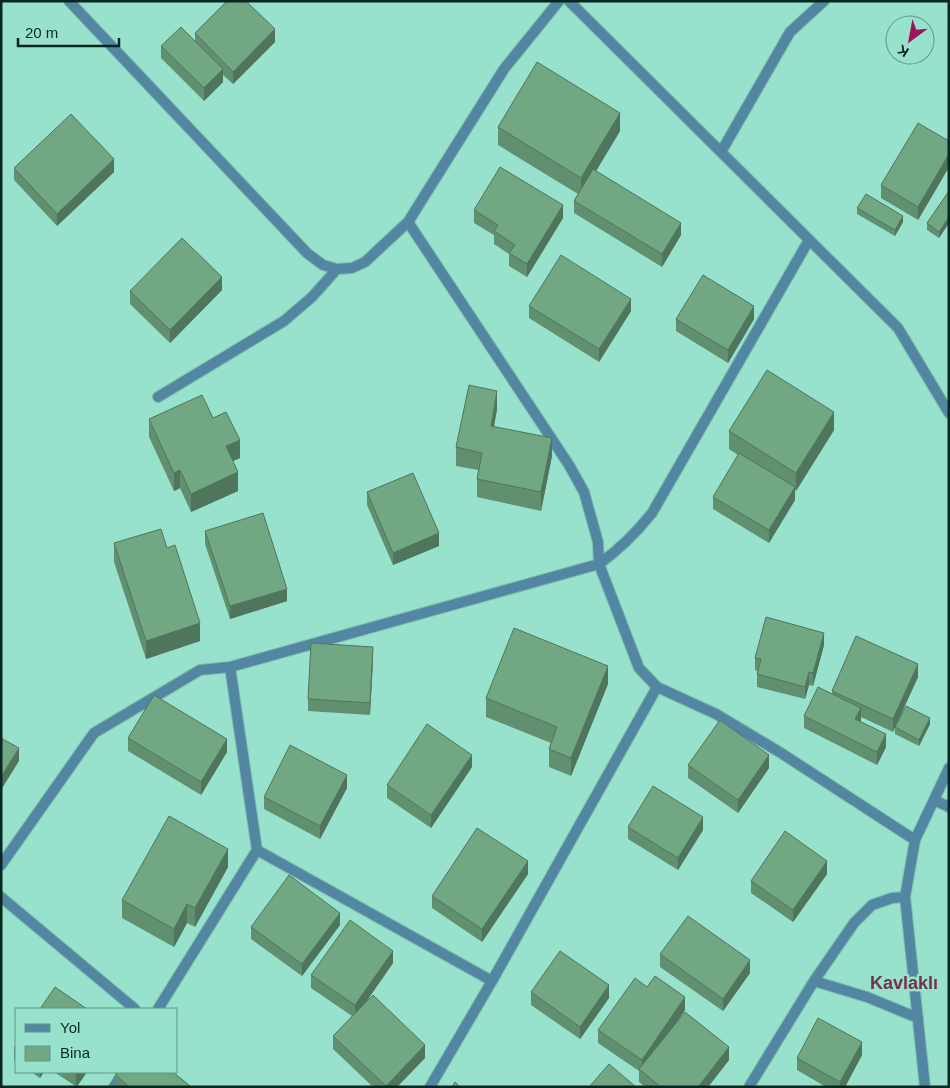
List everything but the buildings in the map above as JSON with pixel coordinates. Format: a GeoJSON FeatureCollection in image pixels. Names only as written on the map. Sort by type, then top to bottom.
{"type":"FeatureCollection","features":[{"type":"Feature","properties":{"kind":"street"},"geometry":{"type":"LineString","coordinates":[[68,1],[307,253],[323,265],[337,268],[352,268],[365,262],[408,222],[504,68],[559,1]]}},
{"type":"Feature","properties":{"kind":"street"},"geometry":{"type":"LineString","coordinates":[[570,1],[898,328],[949,413]]}},
{"type":"Feature","properties":{"kind":"street"},"geometry":{"type":"LineString","coordinates":[[721,152],[790,32],[824,1]]}},
{"type":"Feature","properties":{"kind":"street"},"geometry":{"type":"LineString","coordinates":[[408,222],[569,465],[584,492],[598,542],[599,564],[639,668],[657,687],[716,714],[915,840]]}},
{"type":"Feature","properties":{"kind":"street"},"geometry":{"type":"LineString","coordinates":[[1,865],[94,733],[200,670],[230,667],[599,564],[617,551],[633,537],[652,513],[809,240]]}},
{"type":"Feature","properties":{"kind":"street"},"geometry":{"type":"LineString","coordinates":[[158,397],[284,321],[312,297],[337,268]]}},
{"type":"Feature","properties":{"kind":"street"},"geometry":{"type":"LineString","coordinates":[[159,1008],[257,850],[230,667]]}},
{"type":"Feature","properties":{"kind":"street"},"geometry":{"type":"LineString","coordinates":[[430,1087],[492,981],[657,687]]}},
{"type":"Feature","properties":{"kind":"street"},"geometry":{"type":"LineString","coordinates":[[925,1087],[905,897],[915,840],[949,768]]}},
{"type":"Feature","properties":{"kind":"street"},"geometry":{"type":"LineString","coordinates":[[934,800],[949,807]]}},
{"type":"Feature","properties":{"kind":"street"},"geometry":{"type":"LineString","coordinates":[[257,850],[492,981]]}},
{"type":"Feature","properties":{"kind":"street"},"geometry":{"type":"LineString","coordinates":[[1,897],[134,1008]]}},
{"type":"Feature","properties":{"kind":"street"},"geometry":{"type":"LineString","coordinates":[[749,1087],[814,981],[854,923],[872,905],[892,898],[905,897]]}},
{"type":"Feature","properties":{"kind":"street"},"geometry":{"type":"LineString","coordinates":[[814,981],[867,997],[918,1018]]}},
{"type":"Feature","properties":{"kind":"street"},"geometry":{"type":"LineString","coordinates":[[114,1087],[122,1073]]}},
{"type":"Feature","properties":{"kind":"district","name":"Kavlaklı"},"geometry":{"type":"Point","coordinates":[904,983]}}]}
